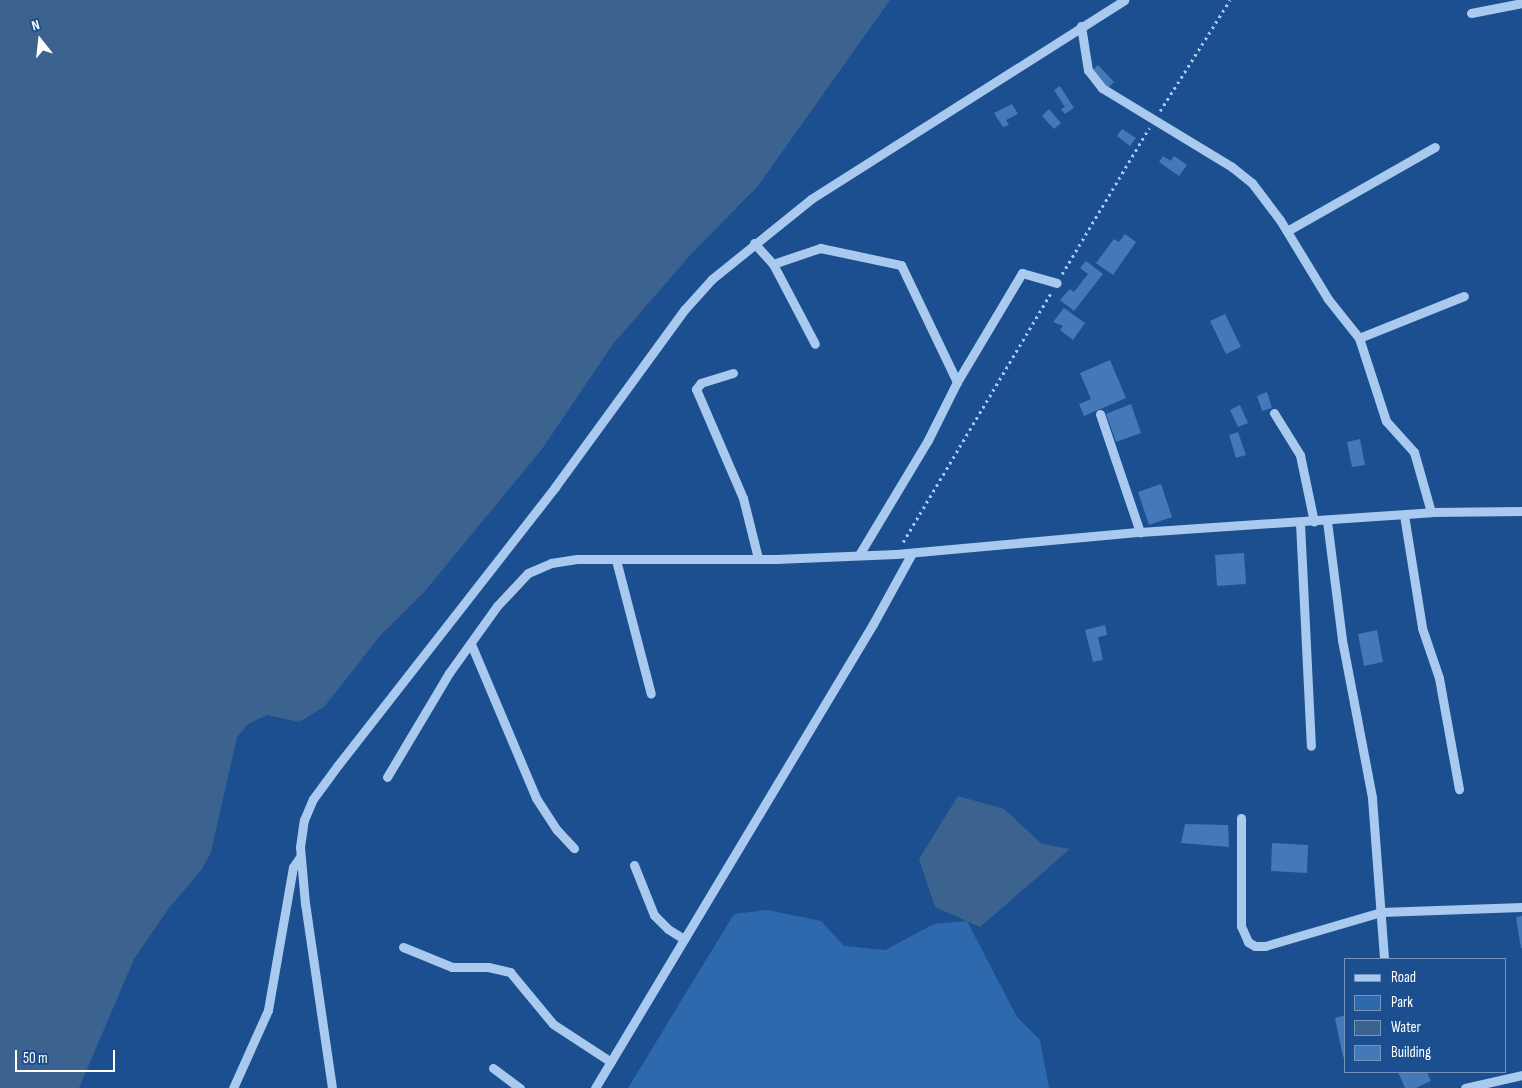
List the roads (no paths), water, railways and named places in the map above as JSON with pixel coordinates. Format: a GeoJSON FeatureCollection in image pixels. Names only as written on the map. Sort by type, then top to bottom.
{"type":"FeatureCollection","features":[{"type":"Feature","properties":{"kind":"street"},"geometry":{"type":"LineString","coordinates":[[332,1088],[300,857],[304,820],[313,799],[338,764],[555,487],[685,309],[712,279],[754,243],[820,194],[1124,0]]}},
{"type":"Feature","properties":{"kind":"street"},"geometry":{"type":"LineString","coordinates":[[1471,13],[1522,3]]}},
{"type":"Feature","properties":{"kind":"street"},"geometry":{"type":"LineString","coordinates":[[1081,26],[1088,70],[1102,88],[1241,174],[1287,231],[1328,299],[1360,338],[1386,421],[1414,452],[1431,512]]}},
{"type":"Feature","properties":{"kind":"street"},"geometry":{"type":"LineString","coordinates":[[1287,231],[1436,147]]}},
{"type":"Feature","properties":{"kind":"street"},"geometry":{"type":"LineString","coordinates":[[754,243],[772,264],[815,344]]}},
{"type":"Feature","properties":{"kind":"street"},"geometry":{"type":"LineString","coordinates":[[772,264],[820,248],[901,265],[957,382]]}},
{"type":"Feature","properties":{"kind":"street"},"geometry":{"type":"LineString","coordinates":[[859,555],[928,440],[957,382],[1022,274],[1057,283]]}},
{"type":"Feature","properties":{"kind":"street"},"geometry":{"type":"LineString","coordinates":[[1360,338],[1464,296]]}},
{"type":"Feature","properties":{"kind":"street"},"geometry":{"type":"LineString","coordinates":[[734,373],[701,383],[696,389],[743,498],[758,558]]}},
{"type":"Feature","properties":{"kind":"street"},"geometry":{"type":"LineString","coordinates":[[1274,413],[1300,455],[1314,522]]}},
{"type":"Feature","properties":{"kind":"street"},"geometry":{"type":"LineString","coordinates":[[1100,414],[1140,532]]}},
{"type":"Feature","properties":{"kind":"street"},"geometry":{"type":"LineString","coordinates":[[386,777],[448,672],[514,585],[537,568],[577,559],[758,558],[912,553],[1140,532],[1300,523],[1431,512],[1522,511]]}},
{"type":"Feature","properties":{"kind":"street"},"geometry":{"type":"LineString","coordinates":[[1404,515],[1422,628],[1441,685],[1459,789]]}},
{"type":"Feature","properties":{"kind":"street"},"geometry":{"type":"LineString","coordinates":[[1327,521],[1342,640],[1372,798],[1384,958]]}},
{"type":"Feature","properties":{"kind":"street"},"geometry":{"type":"LineString","coordinates":[[1300,523],[1311,746]]}},
{"type":"Feature","properties":{"kind":"street"},"geometry":{"type":"LineString","coordinates":[[595,1088],[873,624],[912,553]]}},
{"type":"Feature","properties":{"kind":"street"},"geometry":{"type":"LineString","coordinates":[[616,560],[650,694]]}},
{"type":"Feature","properties":{"kind":"street"},"geometry":{"type":"LineString","coordinates":[[470,644],[536,798],[574,848]]}},
{"type":"Feature","properties":{"kind":"street"},"geometry":{"type":"LineString","coordinates":[[1241,818],[1240,915],[1248,942],[1265,946],[1381,912],[1522,906]]}},
{"type":"Feature","properties":{"kind":"street"},"geometry":{"type":"LineString","coordinates":[[233,1088],[268,1010],[293,867],[300,857]]}},
{"type":"Feature","properties":{"kind":"street"},"geometry":{"type":"LineString","coordinates":[[634,865],[654,915],[668,929],[684,939]]}},
{"type":"Feature","properties":{"kind":"street"},"geometry":{"type":"LineString","coordinates":[[403,947],[452,967],[488,967],[510,972],[553,1024],[610,1062]]}},
{"type":"Feature","properties":{"kind":"street"},"geometry":{"type":"LineString","coordinates":[[493,1068],[520,1088]]}},
{"type":"Feature","properties":{"kind":"street"},"geometry":{"type":"LineString","coordinates":[[1465,1088],[1522,1075]]}},
{"type":"Feature","properties":{"kind":"street"},"geometry":{"type":"LineString","coordinates":[[1510,1078],[1513,1088]]}},
{"type":"Feature","properties":{"kind":"water"},"geometry":{"type":"Polygon","coordinates":[[[0,0],[890,0],[758,186],[693,252],[613,344],[542,449],[425,591],[380,636],[324,707],[299,722],[267,715],[248,724],[237,737],[211,852],[202,869],[169,908],[134,959],[79,1088],[0,1088],[0,0]]]}},
{"type":"Feature","properties":{"kind":"water"},"geometry":{"type":"Polygon","coordinates":[[[958,796],[1004,809],[1042,844],[1070,849],[980,927],[935,907],[919,859],[958,796]]]}}]}
